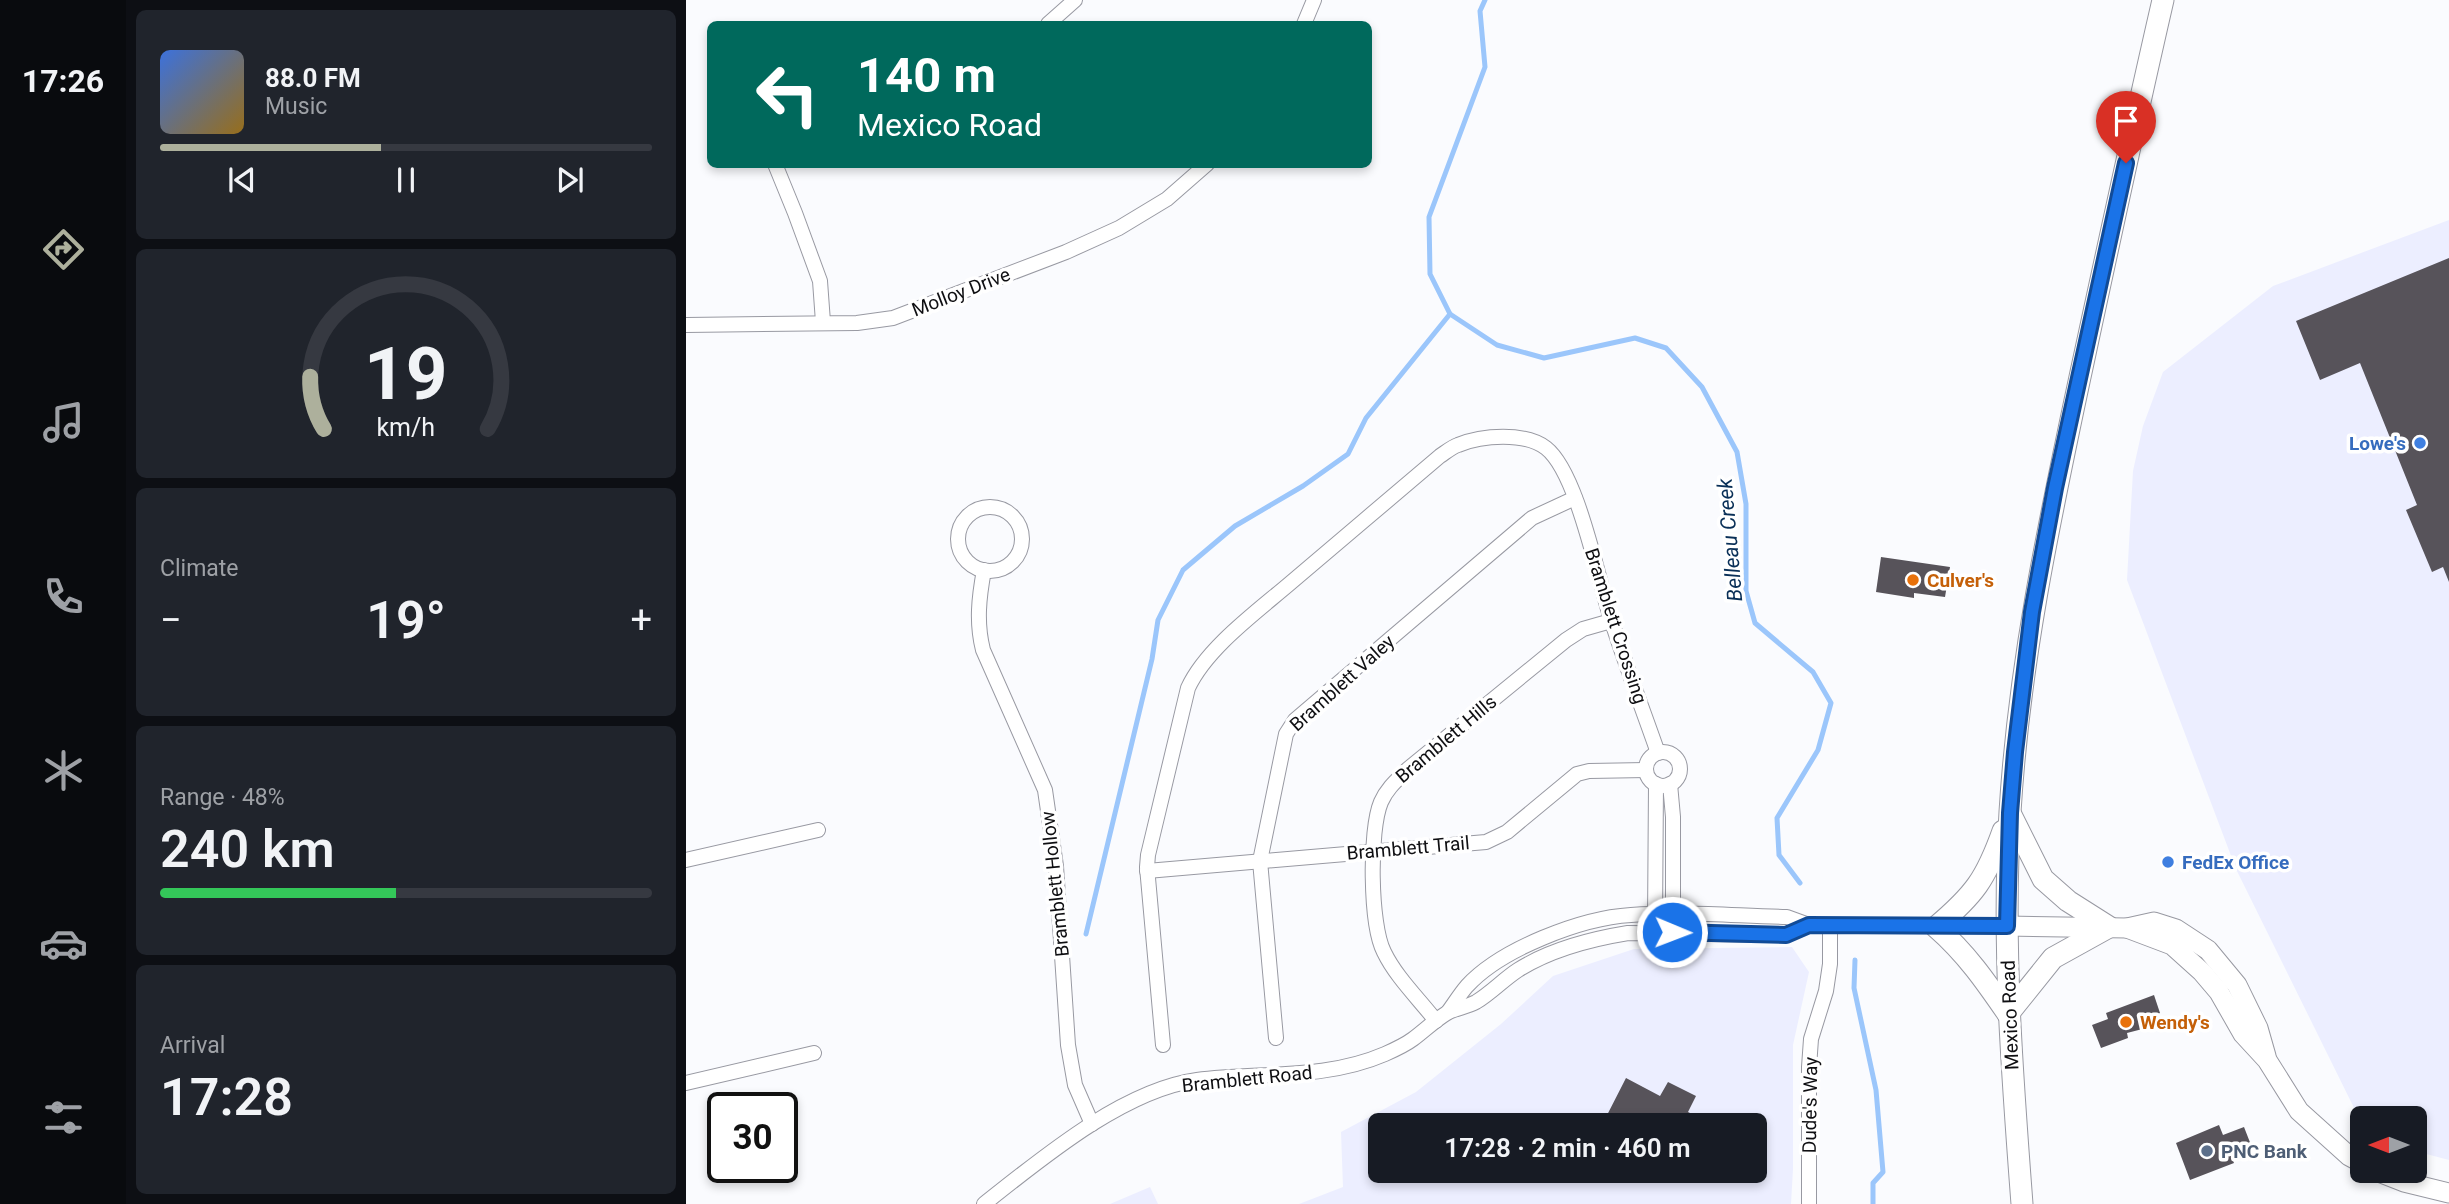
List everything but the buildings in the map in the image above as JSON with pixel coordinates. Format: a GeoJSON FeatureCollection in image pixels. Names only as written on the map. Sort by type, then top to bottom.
{"type":"FeatureCollection","features":[{"type":"Feature","properties":{"kind":"main road","name":"Mexico Road"},"geometry":{"type":"LineString","coordinates":[[2022,1204],[2008,1014],[2007,926],[2010,813],[2022,684],[2043,547],[2136,112],[2163,0]]}},
{"type":"Feature","properties":{"kind":"main road"},"geometry":{"type":"LineString","coordinates":[[2010,813],[1991,867],[1972,894],[1936,927],[1975,965],[2008,1014],[2053,958],[2118,927]]}},
{"type":"Feature","properties":{"kind":"main road"},"geometry":{"type":"LineString","coordinates":[[2010,813],[2043,878],[2067,901],[2118,927]]}},
{"type":"Feature","properties":{"kind":"street"},"geometry":{"type":"LineString","coordinates":[[1051,21],[1075,0]]}},
{"type":"Feature","properties":{"kind":"street"},"geometry":{"type":"LineString","coordinates":[[1305,21],[1314,0]]}},
{"type":"Feature","properties":{"kind":"street"},"geometry":{"type":"LineString","coordinates":[[777,168],[820,281],[823,322]]}},
{"type":"Feature","properties":{"kind":"street","name":"Molloy Drive"},"geometry":{"type":"LineString","coordinates":[[686,325],[857,323],[893,318],[1066,252],[1118,229],[1167,200],[1202,168]]}},
{"type":"Feature","properties":{"kind":"street","name":"Bramblett Crossing"},"geometry":{"type":"LineString","coordinates":[[1163,1045],[1147,871],[1148,855],[1188,688],[1204,659],[1440,456],[1458,445],[1480,439],[1535,441],[1555,458],[1575,498],[1611,621],[1658,753]]}},
{"type":"Feature","properties":{"kind":"street","name":"Bramblett Valey"},"geometry":{"type":"LineString","coordinates":[[1276,1038],[1260,861],[1286,734],[1295,720],[1532,518],[1575,498]]}},
{"type":"Feature","properties":{"kind":"street"},"geometry":{"type":"LineString","coordinates":[[984,507],[995,507],[1013,516],[1022,534],[1022,544],[1011,563],[1002,568],[984,569],[971,564],[964,556],[959,536],[967,517],[984,507]]}},
{"type":"Feature","properties":{"kind":"street","name":"Bramblett Hollow"},"geometry":{"type":"LineString","coordinates":[[984,569],[978,631],[983,650],[1045,790],[1056,866],[1068,1045],[1075,1085],[1092,1124]]}},
{"type":"Feature","properties":{"kind":"street","name":"Bramblett Hills"},"geometry":{"type":"LineString","coordinates":[[1441,1017],[1387,960],[1382,949],[1378,934],[1372,851],[1381,802],[1392,784],[1408,769],[1566,640],[1583,629],[1611,621]]}},
{"type":"Feature","properties":{"kind":"street"},"geometry":{"type":"LineString","coordinates":[[1663,784],[1679,775],[1678,762],[1668,753],[1658,753],[1650,758],[1646,770],[1648,777],[1663,784],[1673,817],[1672,932]]}},
{"type":"Feature","properties":{"kind":"street","name":"Bramblett Trail"},"geometry":{"type":"LineString","coordinates":[[1147,871],[1486,842],[1507,832],[1577,775],[1589,771],[1646,770]]}},
{"type":"Feature","properties":{"kind":"street"},"geometry":{"type":"LineString","coordinates":[[1656,932],[1663,784]]}},
{"type":"Feature","properties":{"kind":"street"},"geometry":{"type":"LineString","coordinates":[[686,860],[818,830]]}},
{"type":"Feature","properties":{"kind":"street","name":"Bramblett Road"},"geometry":{"type":"LineString","coordinates":[[984,1204],[1054,1149],[1092,1124],[1146,1095],[1194,1081],[1298,1074],[1348,1067],[1410,1042],[1441,1017],[1467,985],[1503,958],[1575,926],[1630,915],[1655,914],[1787,917],[1809,925],[2007,926]]}},
{"type":"Feature","properties":{"kind":"street"},"geometry":{"type":"LineString","coordinates":[[2007,926],[2118,927],[2154,922],[2176,929],[2208,950],[2237,985],[2258,1028],[2267,1060],[2299,1111],[2329,1140],[2350,1155]]}},
{"type":"Feature","properties":{"kind":"street","name":"Bramblett Road"},"geometry":{"type":"LineString","coordinates":[[1441,1017],[1476,1002],[1518,970],[1557,952],[1604,937],[1656,932],[1786,935],[1809,925]]}},
{"type":"Feature","properties":{"kind":"street","name":"Dude's Way"},"geometry":{"type":"LineString","coordinates":[[1809,1204],[1811,1039],[1826,991],[1830,964],[1830,925]]}},
{"type":"Feature","properties":{"kind":"street"},"geometry":{"type":"LineString","coordinates":[[686,1083],[814,1053]]}},
{"type":"Feature","properties":{"kind":"street"},"geometry":{"type":"LineString","coordinates":[[2408,1183],[2449,1193]]}},
{"type":"Feature","properties":{"kind":"shaded area"},"geometry":{"type":"Polygon","coordinates":[[[2449,220],[2449,1160],[2427,1154],[2427,1106],[2353,1106],[2236,869],[2127,580],[2133,471],[2143,426],[2163,372],[2273,286],[2449,220]]]}},
{"type":"Feature","properties":{"kind":"shaded area"},"geometry":{"type":"Polygon","coordinates":[[[1792,947],[1809,972],[1793,1045],[1791,1204],[1299,1204],[1343,1187],[1341,1132],[1368,1118],[1368,1183],[1767,1183],[1767,1113],[1377,1113],[1416,1092],[1501,1024],[1553,976],[1634,949],[1792,947]]]}},
{"type":"Feature","properties":{"kind":"shaded area"},"geometry":{"type":"Polygon","coordinates":[[[1150,1187],[1158,1204],[1110,1204],[1150,1187]]]}},
{"type":"Feature","properties":{"kind":"waterway","name":"Belleau Creek"},"geometry":{"type":"LineString","coordinates":[[1485,0],[1480,11],[1485,67],[1429,217],[1430,274],[1450,314],[1497,345],[1544,358],[1635,338],[1666,348],[1702,387],[1737,452],[1746,504],[1746,591],[1755,623],[1813,672],[1831,703],[1818,750],[1777,818],[1779,855],[1800,883]]}},
{"type":"Feature","properties":{"kind":"waterway"},"geometry":{"type":"LineString","coordinates":[[1086,934],[1152,659],[1158,620],[1183,570],[1235,526],[1303,486],[1348,454],[1366,418],[1450,314]]}},
{"type":"Feature","properties":{"kind":"waterway","name":"Belleau Creek"},"geometry":{"type":"LineString","coordinates":[[1855,960],[1854,988],[1876,1090],[1883,1172],[1873,1183],[1873,1204]]}},
{"type":"Feature","properties":{"kind":"place","name":"Lowe's"},"geometry":{"type":"Point","coordinates":[2420,443]}},
{"type":"Feature","properties":{"kind":"place","name":"Culver's"},"geometry":{"type":"Point","coordinates":[1913,580]}},
{"type":"Feature","properties":{"kind":"place","name":"FedEx Office"},"geometry":{"type":"Point","coordinates":[2168,862]}},
{"type":"Feature","properties":{"kind":"place","name":"Wendy's"},"geometry":{"type":"Point","coordinates":[2126,1022]}},
{"type":"Feature","properties":{"kind":"place","name":"PNC Bank"},"geometry":{"type":"Point","coordinates":[2207,1151]}},
{"type":"Feature","properties":{"kind":"route"},"geometry":{"type":"LineString","coordinates":[[1672,932],[1786,935],[1809,925],[2007,926],[2010,813],[2022,684],[2032,612],[2055,488],[2126,163]]}}]}
